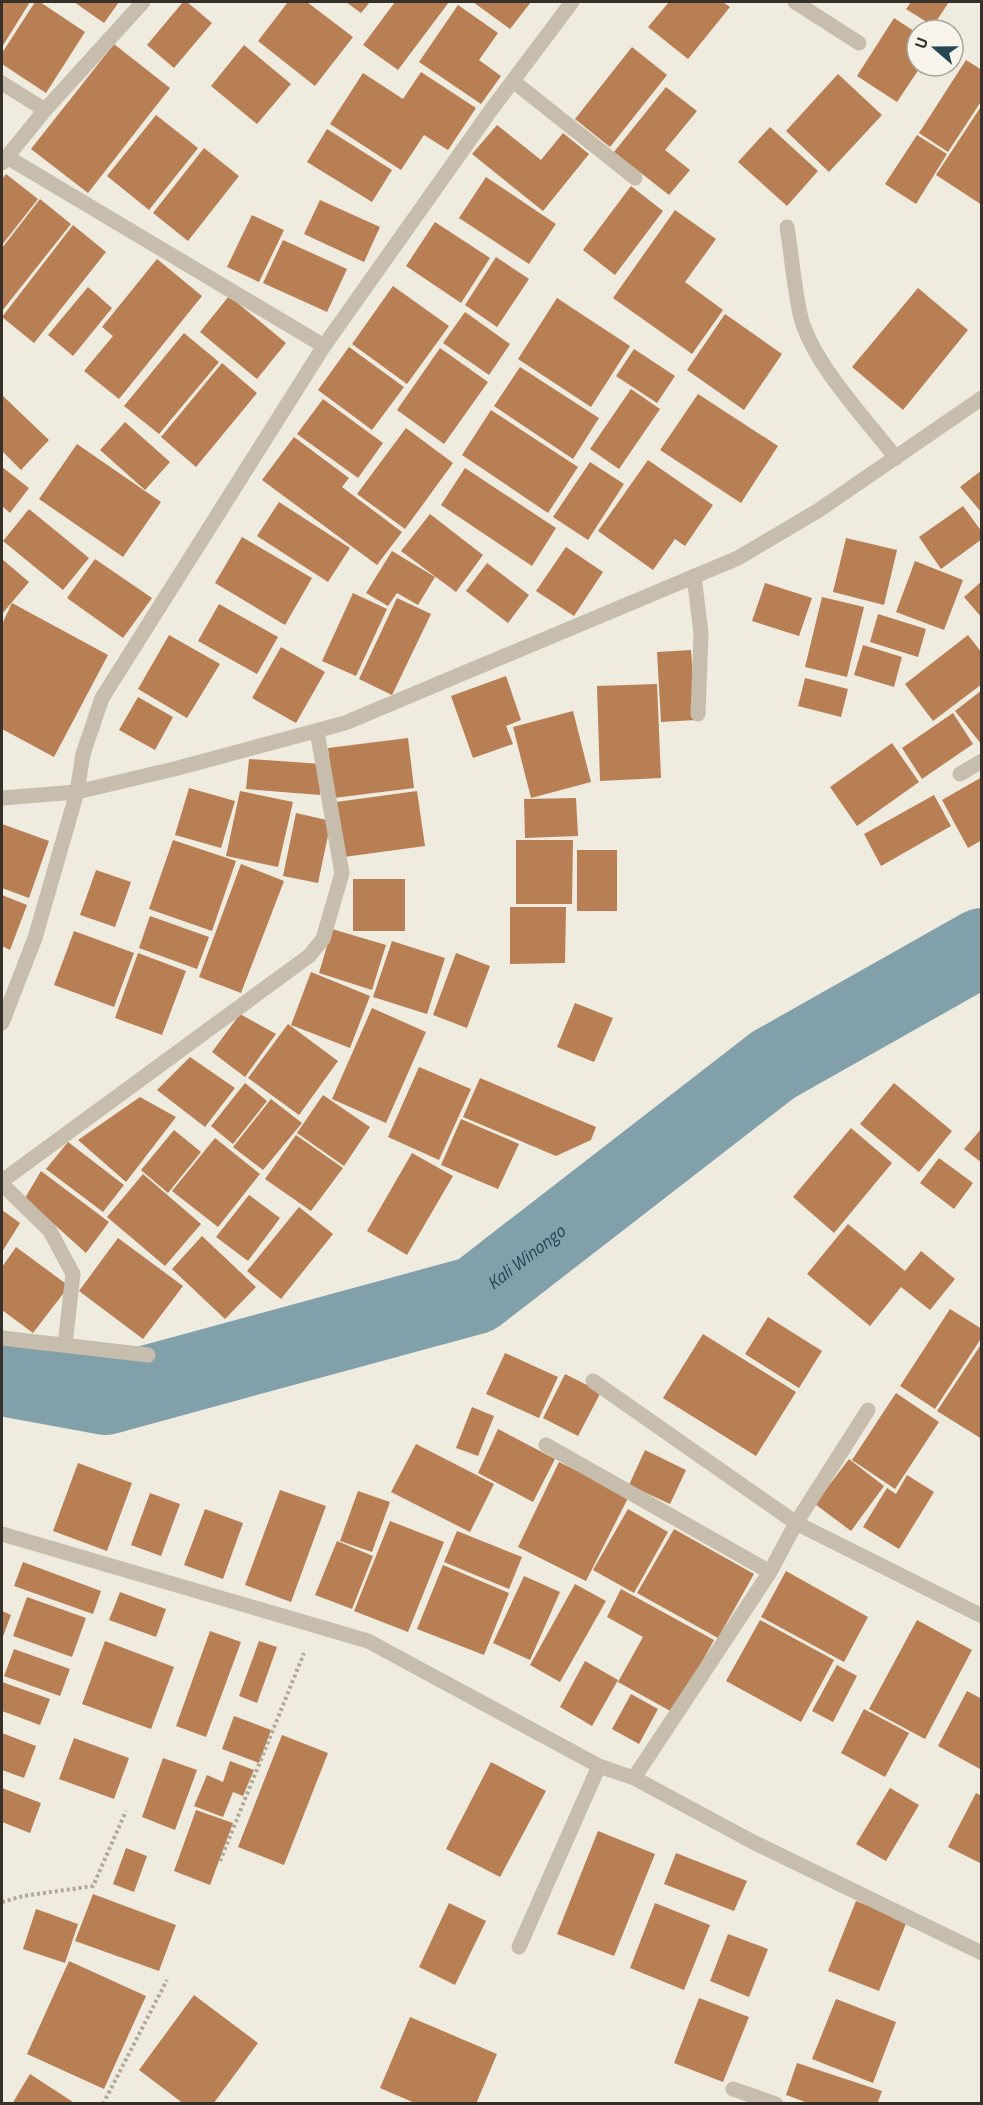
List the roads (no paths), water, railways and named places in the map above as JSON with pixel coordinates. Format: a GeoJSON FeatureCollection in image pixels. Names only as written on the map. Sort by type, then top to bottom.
{"type":"FeatureCollection","features":[{"type":"Feature","properties":{"kind":"street"},"geometry":{"type":"LineString","coordinates":[[143,2],[45,110],[4,160],[324,346]]}},
{"type":"Feature","properties":{"kind":"street"},"geometry":{"type":"LineString","coordinates":[[2,1023],[35,938],[78,786],[83,754],[102,698],[324,346],[572,2]]}},
{"type":"Feature","properties":{"kind":"street"},"geometry":{"type":"LineString","coordinates":[[795,2],[860,43]]}},
{"type":"Feature","properties":{"kind":"street"},"geometry":{"type":"LineString","coordinates":[[513,81],[635,178]]}},
{"type":"Feature","properties":{"kind":"street"},"geometry":{"type":"LineString","coordinates":[[2,83],[45,110]]}},
{"type":"Feature","properties":{"kind":"street"},"geometry":{"type":"LineString","coordinates":[[787,227],[802,319],[816,351],[842,389],[896,458]]}},
{"type":"Feature","properties":{"kind":"street"},"geometry":{"type":"LineString","coordinates":[[2,798],[189,765],[345,723],[738,558],[819,510],[981,398]]}},
{"type":"Feature","properties":{"kind":"street"},"geometry":{"type":"LineString","coordinates":[[694,576],[701,633],[698,714]]}},
{"type":"Feature","properties":{"kind":"street"},"geometry":{"type":"LineString","coordinates":[[65,1346],[73,1274],[50,1231],[2,1183],[309,956],[323,939],[342,873],[317,731]]}},
{"type":"Feature","properties":{"kind":"street"},"geometry":{"type":"LineString","coordinates":[[960,774],[981,761]]}},
{"type":"Feature","properties":{"kind":"street"},"geometry":{"type":"LineString","coordinates":[[2,1338],[148,1354]]}},
{"type":"Feature","properties":{"kind":"street"},"geometry":{"type":"LineString","coordinates":[[593,1381],[796,1523],[981,1616]]}},
{"type":"Feature","properties":{"kind":"street"},"geometry":{"type":"LineString","coordinates":[[634,1778],[770,1572],[796,1523],[868,1410]]}},
{"type":"Feature","properties":{"kind":"street"},"geometry":{"type":"LineString","coordinates":[[546,1445],[770,1572]]}},
{"type":"Feature","properties":{"kind":"street"},"geometry":{"type":"LineString","coordinates":[[2,1534],[368,1641],[599,1766],[634,1778],[753,1842],[981,1953]]}},
{"type":"Feature","properties":{"kind":"street"},"geometry":{"type":"LineString","coordinates":[[519,1947],[599,1766]]}},
{"type":"Feature","properties":{"kind":"street"},"geometry":{"type":"LineString","coordinates":[[733,2089],[776,2103]]}},
{"type":"Feature","properties":{"kind":"waterway","name":"Kali Winongo"},"geometry":{"type":"LineString","coordinates":[[2,1377],[105,1396],[476,1295],[773,1065],[982,947]]}}]}
